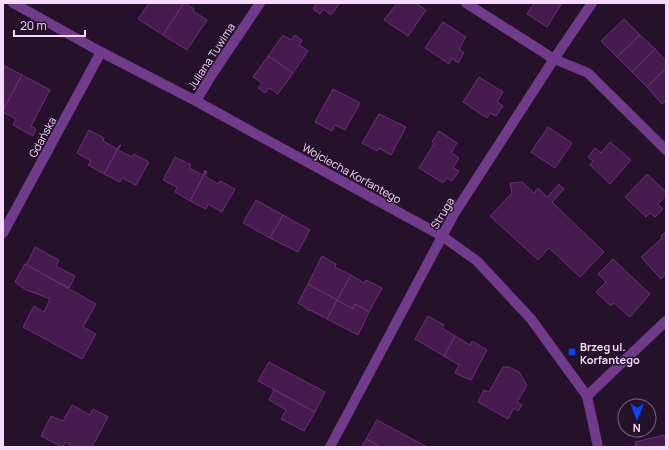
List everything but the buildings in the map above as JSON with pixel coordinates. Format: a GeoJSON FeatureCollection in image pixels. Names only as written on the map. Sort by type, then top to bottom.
{"type":"FeatureCollection","features":[{"type":"Feature","properties":{"kind":"street","name":"Wojciecha Korfantego"},"geometry":{"type":"LineString","coordinates":[[13,3],[196,101],[442,236],[477,261],[531,319],[587,396],[598,447]]}},
{"type":"Feature","properties":{"kind":"street","name":"Juliana Tuwima"},"geometry":{"type":"LineString","coordinates":[[196,101],[260,3]]}},
{"type":"Feature","properties":{"kind":"street"},"geometry":{"type":"LineString","coordinates":[[466,3],[554,60],[588,74],[666,150]]}},
{"type":"Feature","properties":{"kind":"street","name":"Struga"},"geometry":{"type":"LineString","coordinates":[[330,447],[454,214],[592,3]]}},
{"type":"Feature","properties":{"kind":"street","name":"Gdańska"},"geometry":{"type":"LineString","coordinates":[[3,233],[102,52]]}},
{"type":"Feature","properties":{"kind":"street"},"geometry":{"type":"LineString","coordinates":[[587,396],[666,321]]}},
{"type":"Feature","properties":{"kind":"place","name":"Brzeg ul. Korfantego"},"geometry":{"type":"Point","coordinates":[572,352]}}]}
